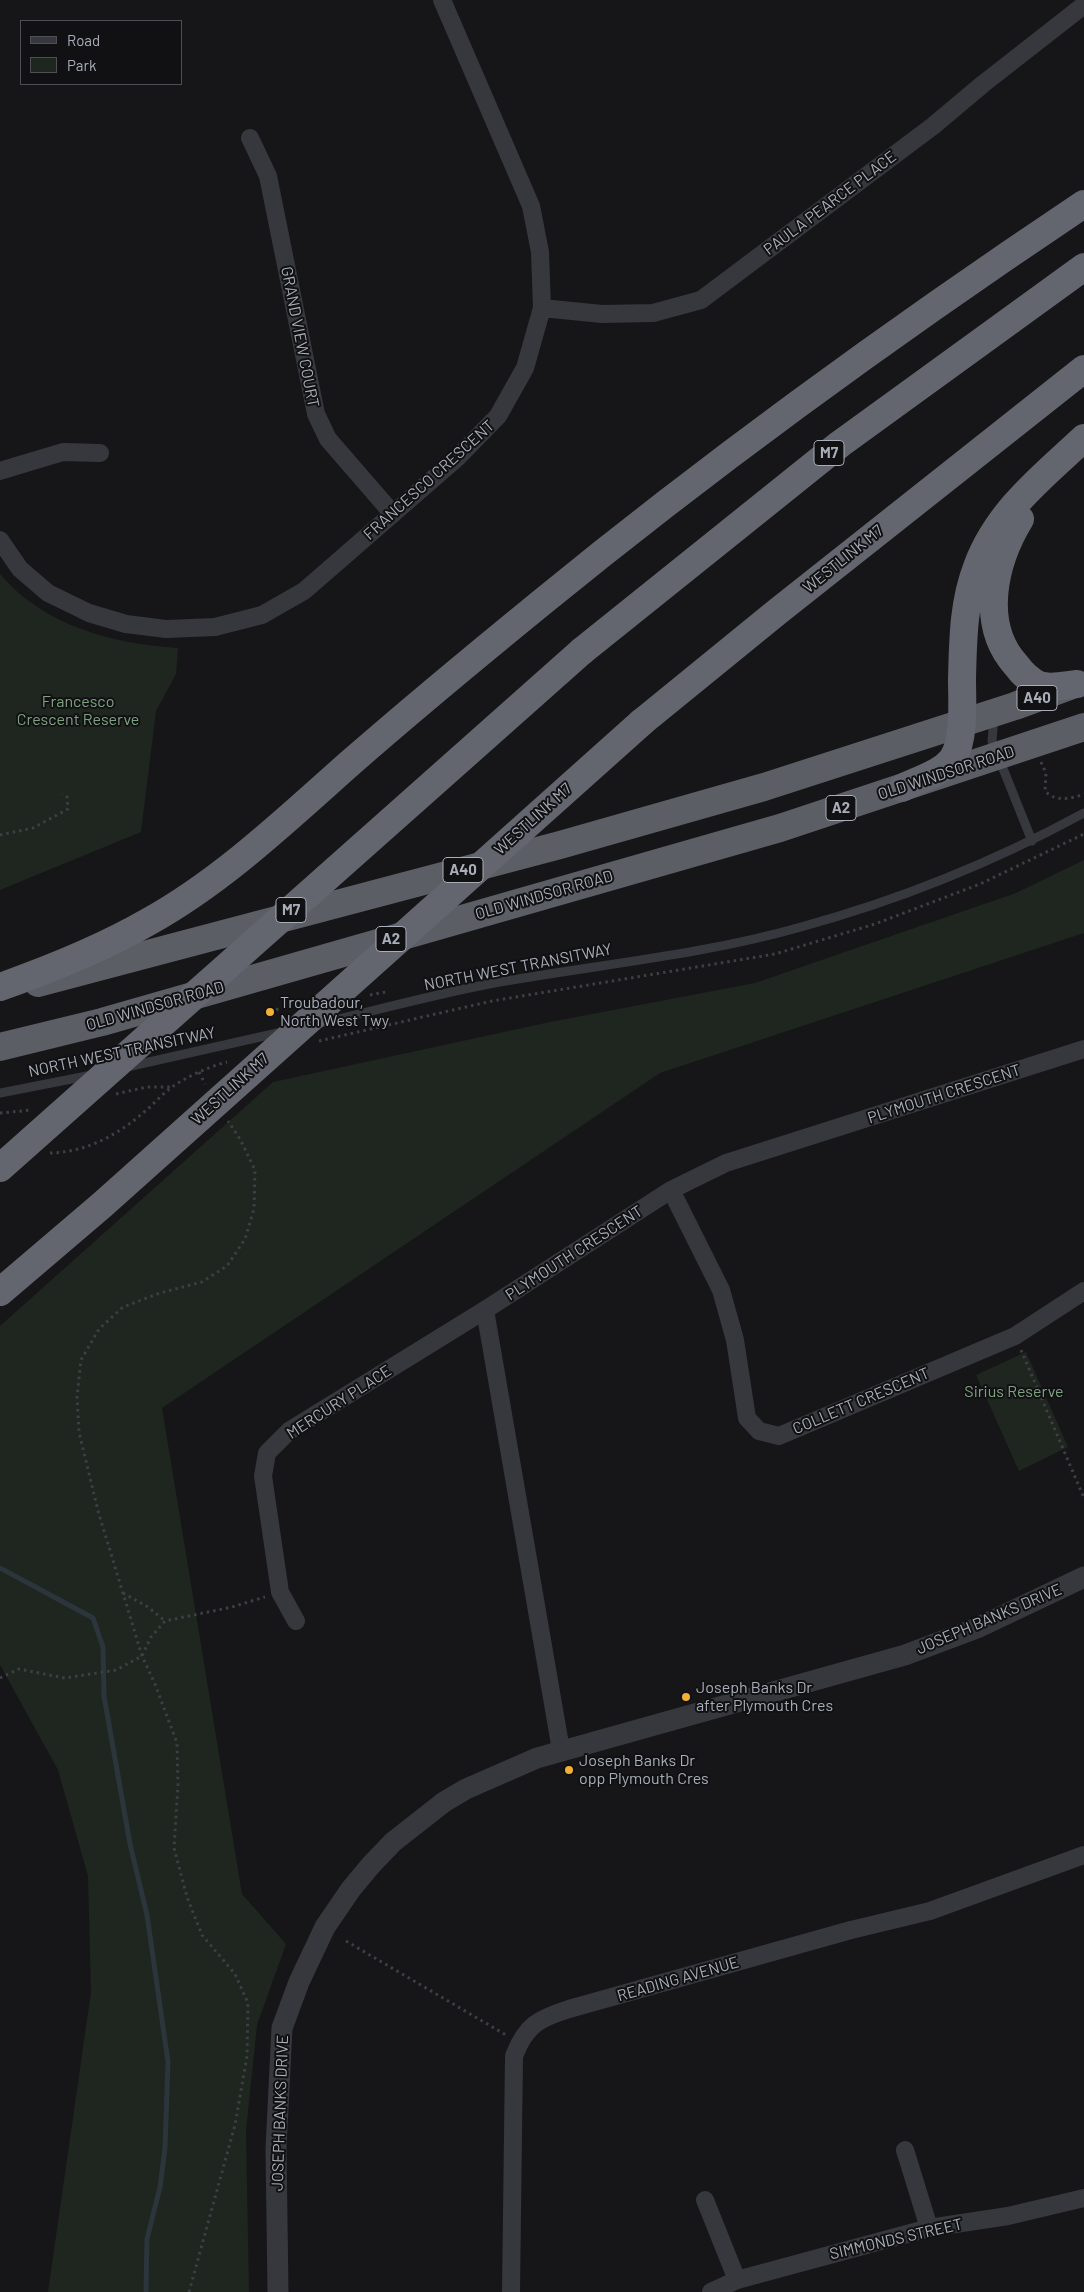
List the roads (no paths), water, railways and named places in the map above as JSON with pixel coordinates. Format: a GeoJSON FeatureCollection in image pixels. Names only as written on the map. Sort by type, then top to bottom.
{"type":"FeatureCollection","features":[{"type":"Feature","properties":{"kind":"highway"},"geometry":{"type":"LineString","coordinates":[[0,987],[100,948],[151,921],[206,884],[259,843],[423,699],[598,557],[816,389],[997,262],[1084,204]]}},
{"type":"Feature","properties":{"kind":"highway","name":"M7"},"geometry":{"type":"LineString","coordinates":[[0,1168],[582,651],[840,444],[1084,267]]}},
{"type":"Feature","properties":{"kind":"highway","name":"WESTLINK M7"},"geometry":{"type":"LineString","coordinates":[[0,1292],[102,1204],[642,722],[816,581],[1084,369]]}},
{"type":"Feature","properties":{"kind":"highway"},"geometry":{"type":"LineString","coordinates":[[902,788],[945,766],[954,757],[962,723],[965,618],[976,569],[985,546],[1013,504],[1084,438]]}},
{"type":"Feature","properties":{"kind":"highway"},"geometry":{"type":"LineString","coordinates":[[1081,682],[1046,686],[1032,681],[1003,648],[993,615],[998,574],[1010,536],[1030,503],[1084,444]]}},
{"type":"Feature","properties":{"kind":"highway","name":"A40"},"geometry":{"type":"LineString","coordinates":[[0,993],[560,845],[764,787],[997,712],[1081,682]]}},
{"type":"Feature","properties":{"kind":"highway","name":"OLD WINDSOR ROAD"},"geometry":{"type":"LineString","coordinates":[[0,1048],[102,1022],[780,828],[1084,727]]}},
{"type":"Feature","properties":{"kind":"street","name":"FRANCESCO CRESCENT"},"geometry":{"type":"LineString","coordinates":[[0,540],[20,569],[48,592],[89,613],[126,624],[166,630],[215,627],[262,615],[304,591],[457,458],[498,416],[525,368],[542,308],[540,252],[531,206],[442,0]]}},
{"type":"Feature","properties":{"kind":"street","name":"PAULA PEARCE PLACE"},"geometry":{"type":"LineString","coordinates":[[542,308],[602,314],[653,313],[701,300],[933,126],[983,84],[1084,5]]}},
{"type":"Feature","properties":{"kind":"street","name":"GRAND VIEW COURT"},"geometry":{"type":"LineString","coordinates":[[250,138],[268,176],[316,414],[328,438],[393,514]]}},
{"type":"Feature","properties":{"kind":"street"},"geometry":{"type":"LineString","coordinates":[[0,471],[63,452],[100,453]]}},
{"type":"Feature","properties":{"kind":"street","name":"PLYMOUTH CRESCENT"},"geometry":{"type":"LineString","coordinates":[[485,1310],[672,1190],[726,1163],[1084,1049]]}},
{"type":"Feature","properties":{"kind":"street","name":"COLLETT CRESCENT"},"geometry":{"type":"LineString","coordinates":[[672,1190],[721,1290],[735,1340],[747,1418],[759,1431],[779,1436],[1015,1336],[1084,1291]]}},
{"type":"Feature","properties":{"kind":"street"},"geometry":{"type":"LineString","coordinates":[[485,1310],[561,1750]]}},
{"type":"Feature","properties":{"kind":"street","name":"MERCURY PLACE"},"geometry":{"type":"LineString","coordinates":[[296,1621],[280,1592],[263,1476],[268,1453],[289,1431],[485,1310]]}},
{"type":"Feature","properties":{"kind":"street","name":"JOSEPH BANKS DRIVE"},"geometry":{"type":"LineString","coordinates":[[278,2292],[276,2148],[282,2028],[286,2014],[325,1927],[351,1889],[393,1842],[444,1802],[466,1789],[517,1766],[561,1750],[905,1655],[977,1628],[1084,1577]]}},
{"type":"Feature","properties":{"kind":"street","name":"READING AVENUE"},"geometry":{"type":"LineString","coordinates":[[511,2292],[514,2056],[519,2043],[531,2026],[544,2017],[851,1930],[930,1911],[1084,1855]]}},
{"type":"Feature","properties":{"kind":"street"},"geometry":{"type":"LineString","coordinates":[[905,2150],[928,2228]]}},
{"type":"Feature","properties":{"kind":"street","name":"SIMMONDS STREET"},"geometry":{"type":"LineString","coordinates":[[711,2292],[737,2280],[928,2228],[1008,2216],[1084,2198]]}},
{"type":"Feature","properties":{"kind":"street"},"geometry":{"type":"LineString","coordinates":[[705,2200],[737,2280]]}},
{"type":"Feature","properties":{"kind":"lane"},"geometry":{"type":"LineString","coordinates":[[997,712],[992,722],[992,741],[1032,841]]}},
{"type":"Feature","properties":{"kind":"lane","name":"NORTH WEST TRANSITWAY"},"geometry":{"type":"LineString","coordinates":[[0,1093],[150,1062],[486,984],[676,954],[800,928],[926,887],[1032,841],[1084,814]]}},
{"type":"Feature","properties":{"kind":"waterway"},"geometry":{"type":"LineString","coordinates":[[0,1568],[93,1618],[103,1647],[104,1696],[130,1844],[147,1915],[168,2062],[165,2148],[160,2187],[147,2239],[146,2292]]}},
{"type":"Feature","properties":{"kind":"place","name":"Troubadour, North West Twy"},"geometry":{"type":"Point","coordinates":[270,1012]}},
{"type":"Feature","properties":{"kind":"place","name":"Joseph Banks Dr after Plymouth Cres"},"geometry":{"type":"Point","coordinates":[686,1697]}},
{"type":"Feature","properties":{"kind":"place","name":"Joseph Banks Dr opp Plymouth Cres"},"geometry":{"type":"Point","coordinates":[569,1770]}},
{"type":"Feature","properties":{"kind":"park label","name":"Francesco Crescent Reserve"},"geometry":{"type":"Point","coordinates":[78,711]}},
{"type":"Feature","properties":{"kind":"park label","name":"Sirius Reserve"},"geometry":{"type":"Point","coordinates":[1014,1392]}}]}
